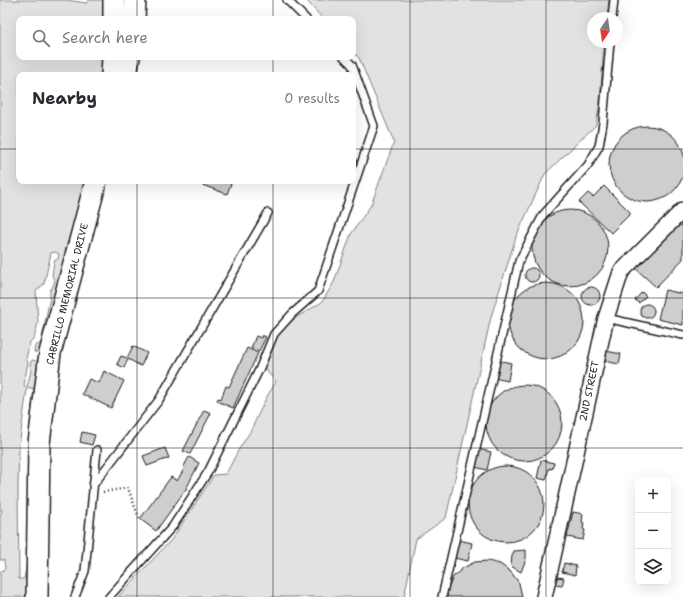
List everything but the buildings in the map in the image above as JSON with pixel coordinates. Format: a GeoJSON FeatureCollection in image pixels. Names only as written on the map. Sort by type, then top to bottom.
{"type":"FeatureCollection","features":[{"type":"Feature","properties":{"kind":"main road"},"geometry":{"type":"LineString","coordinates":[[114,0],[114,16]]}},
{"type":"Feature","properties":{"kind":"main road"},"geometry":{"type":"LineString","coordinates":[[134,16],[135,0]]}},
{"type":"Feature","properties":{"kind":"main road"},"geometry":{"type":"LineString","coordinates":[[112,72],[113,60]]}},
{"type":"Feature","properties":{"kind":"main road"},"geometry":{"type":"LineString","coordinates":[[126,72],[128,60]]}},
{"type":"Feature","properties":{"kind":"main road","name":"CABRILLO MEMORIAL DRIVE"},"geometry":{"type":"LineString","coordinates":[[37,597],[39,443],[50,353],[95,184]]}},
{"type":"Feature","properties":{"kind":"street","name":"2ND STREET"},"geometry":{"type":"LineString","coordinates":[[544,597],[606,318],[620,272],[683,210]]}},
{"type":"Feature","properties":{"kind":"lane"},"geometry":{"type":"LineString","coordinates":[[287,0],[303,16]]}},
{"type":"Feature","properties":{"kind":"lane"},"geometry":{"type":"LineString","coordinates":[[613,12],[614,0]]}},
{"type":"Feature","properties":{"kind":"lane"},"geometry":{"type":"LineString","coordinates":[[442,597],[519,261],[543,215],[588,165],[599,146],[603,123],[609,48]]}},
{"type":"Feature","properties":{"kind":"lane"},"geometry":{"type":"LineString","coordinates":[[347,60],[352,65],[355,72]]}},
{"type":"Feature","properties":{"kind":"lane"},"geometry":{"type":"LineString","coordinates":[[356,76],[374,126],[356,179]]}},
{"type":"Feature","properties":{"kind":"lane"},"geometry":{"type":"LineString","coordinates":[[109,597],[173,526],[208,472],[259,370],[274,334],[292,314],[318,291],[354,184]]}},
{"type":"Feature","properties":{"kind":"lane"},"geometry":{"type":"LineString","coordinates":[[93,486],[159,400],[268,212]]}},
{"type":"Feature","properties":{"kind":"lane"},"geometry":{"type":"LineString","coordinates":[[606,318],[683,335]]}},
{"type":"Feature","properties":{"kind":"lane"},"geometry":{"type":"LineString","coordinates":[[75,597],[85,571],[97,450]]}},
{"type":"Feature","properties":{"kind":"path"},"geometry":{"type":"LineString","coordinates":[[92,493],[128,488],[139,518]]}},
{"type":"Feature","properties":{"kind":"shaded area"},"geometry":{"type":"Polygon","coordinates":[[[0,0],[65,0],[87,3],[88,0],[107,0],[107,16],[16,16],[16,60],[106,60],[104,72],[16,72],[16,184],[84,184],[33,427],[30,423],[34,389],[27,387],[31,371],[30,364],[32,360],[37,361],[40,353],[34,352],[35,346],[41,343],[50,290],[55,281],[52,276],[54,261],[58,259],[59,254],[55,252],[51,253],[44,284],[36,291],[38,323],[34,338],[30,342],[26,359],[28,362],[24,385],[27,389],[19,446],[19,579],[24,579],[29,553],[31,597],[0,597],[0,572],[5,569],[4,560],[0,560],[0,516],[2,510],[0,510],[0,0]]]}},
{"type":"Feature","properties":{"kind":"shaded area"},"geometry":{"type":"Polygon","coordinates":[[[306,0],[609,0],[608,12],[587,12],[587,48],[604,48],[600,102],[596,125],[545,174],[516,237],[491,317],[446,518],[416,539],[404,597],[118,597],[172,539],[214,475],[226,474],[276,382],[266,370],[268,358],[277,336],[294,319],[322,302],[334,282],[351,234],[371,205],[394,142],[359,58],[356,55],[356,16],[320,16],[306,0]]]}}]}
